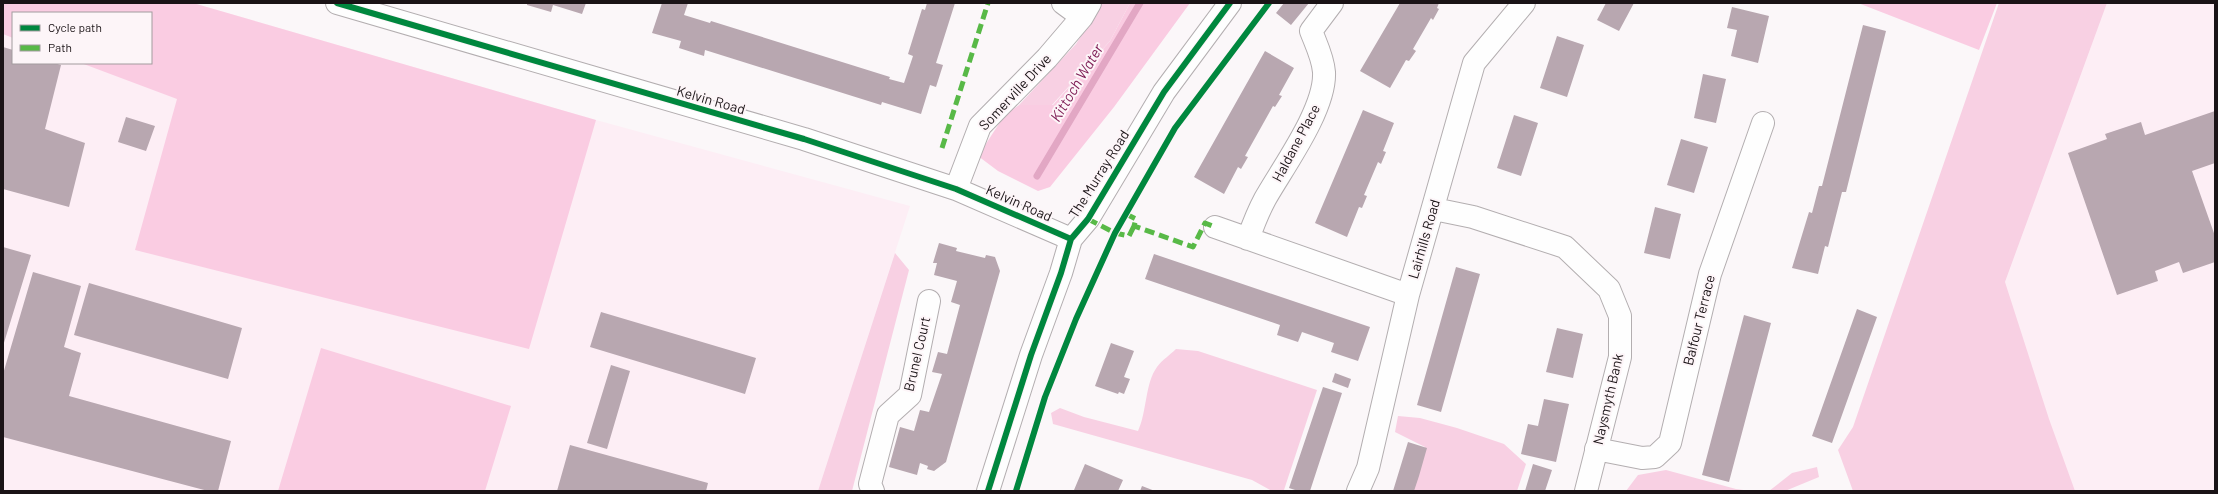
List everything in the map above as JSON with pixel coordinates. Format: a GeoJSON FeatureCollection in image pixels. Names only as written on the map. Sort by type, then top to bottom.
{"type":"FeatureCollection","features":[{"type":"Feature","properties":{"kind":"street","name":"Kelvin Road"},"geometry":{"type":"LineString","coordinates":[[337,3],[804,140],[956,189],[1071,239]]}},
{"type":"Feature","properties":{"kind":"street"},"geometry":{"type":"LineString","coordinates":[[1063,3],[1086,10]]}},
{"type":"Feature","properties":{"kind":"street","name":"The Murray Road"},"geometry":{"type":"LineString","coordinates":[[988,491],[1031,355],[1061,273],[1071,239],[1088,219],[1164,92],[1230,3]]}},
{"type":"Feature","properties":{"kind":"street","name":"Haldane Place"},"geometry":{"type":"LineString","coordinates":[[1248,238],[1264,201],[1315,111],[1322,92],[1324,72],[1320,55],[1311,31],[1332,3]]}},
{"type":"Feature","properties":{"kind":"street","name":"Lairhills Road"},"geometry":{"type":"LineString","coordinates":[[1358,491],[1368,468],[1408,295],[1434,208],[1474,63],[1524,3]]}},
{"type":"Feature","properties":{"kind":"street","name":"Somerville Drive"},"geometry":{"type":"LineString","coordinates":[[956,189],[980,126],[1047,58],[1086,10]]}},
{"type":"Feature","properties":{"kind":"street","name":"Balfour Terrace"},"geometry":{"type":"LineString","coordinates":[[1596,449],[1642,458],[1655,457],[1670,443],[1710,274],[1763,123]]}},
{"type":"Feature","properties":{"kind":"street","name":"Naysmyth Bank"},"geometry":{"type":"LineString","coordinates":[[1434,208],[1473,217],[1565,247],[1609,289],[1620,316],[1620,357],[1586,491]]}},
{"type":"Feature","properties":{"kind":"street"},"geometry":{"type":"LineString","coordinates":[[1215,227],[1408,295]]}},
{"type":"Feature","properties":{"kind":"street","name":"Brunel Court"},"geometry":{"type":"LineString","coordinates":[[873,491],[870,484],[888,416],[910,395],[929,301]]}},
{"type":"Feature","properties":{"kind":"shaded area"},"geometry":{"type":"Polygon","coordinates":[[[3,3],[193,3],[596,120],[910,206],[818,491],[3,491],[3,3]]]}},
{"type":"Feature","properties":{"kind":"shaded area"},"geometry":{"type":"Polygon","coordinates":[[[3,3],[193,3],[596,120],[529,349],[135,250],[177,99],[84,64],[152,64],[152,12],[12,12],[12,38],[3,34],[3,3]]]}},
{"type":"Feature","properties":{"kind":"shaded area"},"geometry":{"type":"Polygon","coordinates":[[[1102,3],[1130,3],[1110,41],[1052,105],[1019,105],[1076,44],[1102,3]]]}},
{"type":"Feature","properties":{"kind":"shaded area"},"geometry":{"type":"Polygon","coordinates":[[[1130,3],[1190,3],[1114,107],[1050,187],[1038,191],[998,171],[978,156],[1004,116],[1019,105],[1053,105],[1110,41],[1130,3]]]}},
{"type":"Feature","properties":{"kind":"shaded area"},"geometry":{"type":"Polygon","coordinates":[[[1858,3],[1997,3],[1979,50],[1858,3]]]}},
{"type":"Feature","properties":{"kind":"shaded area"},"geometry":{"type":"Polygon","coordinates":[[[1999,3],[2107,3],[2005,282],[2049,419],[2075,491],[1853,491],[1838,450],[1853,427],[1999,3]]]}},
{"type":"Feature","properties":{"kind":"shaded area"},"geometry":{"type":"Polygon","coordinates":[[[2107,3],[2215,3],[2215,491],[1949,491],[1954,422],[2107,3]]]}},
{"type":"Feature","properties":{"kind":"shaded area"},"geometry":{"type":"Polygon","coordinates":[[[895,253],[909,270],[852,491],[818,491],[895,253]]]}},
{"type":"Feature","properties":{"kind":"shaded area"},"geometry":{"type":"Polygon","coordinates":[[[321,348],[511,406],[485,491],[278,491],[321,348]]]}},
{"type":"Feature","properties":{"kind":"shaded area"},"geometry":{"type":"Polygon","coordinates":[[[1176,349],[1198,351],[1317,390],[1284,490],[1272,491],[1252,480],[1053,424],[1051,413],[1060,408],[1084,417],[1138,431],[1153,374],[1159,364],[1176,349]]]}},
{"type":"Feature","properties":{"kind":"shaded area"},"geometry":{"type":"Polygon","coordinates":[[[1398,416],[1420,418],[1457,428],[1504,444],[1526,464],[1517,491],[1413,491],[1425,447],[1395,432],[1398,416]]]}},
{"type":"Feature","properties":{"kind":"shaded area"},"geometry":{"type":"Polygon","coordinates":[[[1817,467],[1819,477],[1785,491],[1769,491],[1792,473],[1817,467]]]}},
{"type":"Feature","properties":{"kind":"shaded area"},"geometry":{"type":"Polygon","coordinates":[[[1666,470],[1736,489],[1751,491],[1626,491],[1638,475],[1666,470]]]}},
{"type":"Feature","properties":{"kind":"building"},"geometry":{"type":"Polygon","coordinates":[[[527,3],[586,3],[582,14],[553,5],[551,12],[527,5],[527,3]]]}},
{"type":"Feature","properties":{"kind":"building"},"geometry":{"type":"Polygon","coordinates":[[[662,3],[688,3],[684,15],[710,23],[711,21],[890,77],[889,79],[904,83],[913,56],[908,54],[922,9],[925,10],[927,3],[955,3],[936,63],[943,65],[936,87],[930,85],[921,114],[882,102],[881,105],[705,50],[704,56],[679,48],[681,41],[652,33],[662,3]]]}},
{"type":"Feature","properties":{"kind":"building"},"geometry":{"type":"Polygon","coordinates":[[[1284,3],[1309,3],[1291,25],[1276,13],[1284,3]]]}},
{"type":"Feature","properties":{"kind":"building"},"geometry":{"type":"Polygon","coordinates":[[[1400,3],[1439,3],[1437,8],[1439,9],[1433,20],[1431,18],[1413,49],[1416,51],[1409,61],[1406,60],[1390,88],[1360,71],[1400,3]]]}},
{"type":"Feature","properties":{"kind":"building"},"geometry":{"type":"Polygon","coordinates":[[[1606,3],[1634,3],[1619,31],[1597,20],[1606,3]]]}},
{"type":"Feature","properties":{"kind":"building"},"geometry":{"type":"Polygon","coordinates":[[[1732,7],[1769,16],[1758,63],[1731,56],[1737,30],[1727,28],[1732,7]]]}},
{"type":"Feature","properties":{"kind":"building"},"geometry":{"type":"Polygon","coordinates":[[[1863,25],[1886,31],[1846,192],[1842,192],[1828,247],[1825,246],[1818,274],[1792,268],[1809,212],[1812,213],[1819,186],[1822,186],[1863,25]]]}},
{"type":"Feature","properties":{"kind":"building"},"geometry":{"type":"Polygon","coordinates":[[[1557,36],[1584,45],[1567,97],[1540,88],[1557,36]]]}},
{"type":"Feature","properties":{"kind":"building"},"geometry":{"type":"Polygon","coordinates":[[[3,47],[12,50],[12,64],[61,65],[45,129],[85,143],[69,207],[3,189],[3,47]]]}},
{"type":"Feature","properties":{"kind":"building"},"geometry":{"type":"Polygon","coordinates":[[[1265,51],[1294,68],[1279,95],[1282,96],[1275,107],[1273,106],[1245,156],[1248,157],[1241,169],[1238,167],[1224,194],[1194,177],[1265,51]]]}},
{"type":"Feature","properties":{"kind":"building"},"geometry":{"type":"Polygon","coordinates":[[[1703,74],[1726,79],[1716,123],[1694,118],[1703,74]]]}},
{"type":"Feature","properties":{"kind":"building"},"geometry":{"type":"Polygon","coordinates":[[[1363,110],[1394,123],[1383,151],[1386,152],[1381,164],[1378,162],[1364,195],[1367,196],[1362,208],[1359,207],[1347,237],[1315,223],[1363,110]]]}},
{"type":"Feature","properties":{"kind":"building"},"geometry":{"type":"Polygon","coordinates":[[[2215,111],[2215,163],[2192,171],[2215,236],[2215,262],[2183,273],[2179,262],[2155,271],[2158,281],[2117,295],[2068,153],[2107,139],[2105,134],[2141,122],[2145,135],[2215,111]]]}},
{"type":"Feature","properties":{"kind":"building"},"geometry":{"type":"Polygon","coordinates":[[[1514,115],[1538,123],[1521,176],[1497,168],[1514,115]]]}},
{"type":"Feature","properties":{"kind":"building"},"geometry":{"type":"Polygon","coordinates":[[[126,117],[155,126],[146,151],[118,142],[126,117]]]}},
{"type":"Feature","properties":{"kind":"building"},"geometry":{"type":"Polygon","coordinates":[[[1681,139],[1708,147],[1694,193],[1667,185],[1681,139]]]}},
{"type":"Feature","properties":{"kind":"building"},"geometry":{"type":"Polygon","coordinates":[[[1655,207],[1681,214],[1670,259],[1644,253],[1655,207]]]}},
{"type":"Feature","properties":{"kind":"building"},"geometry":{"type":"Polygon","coordinates":[[[939,243],[957,248],[956,251],[985,258],[986,255],[995,257],[1000,271],[946,462],[934,471],[927,469],[928,466],[920,463],[917,475],[889,467],[900,427],[914,431],[920,410],[929,412],[942,374],[932,372],[938,352],[947,354],[960,305],[951,302],[957,281],[934,275],[937,263],[933,263],[939,243]]]}},
{"type":"Feature","properties":{"kind":"building"},"geometry":{"type":"Polygon","coordinates":[[[3,247],[31,255],[3,346],[3,247]]]}},
{"type":"Feature","properties":{"kind":"building"},"geometry":{"type":"Polygon","coordinates":[[[1154,254],[1370,327],[1358,361],[1331,352],[1334,343],[1302,332],[1298,342],[1277,335],[1280,325],[1145,279],[1154,254]]]}},
{"type":"Feature","properties":{"kind":"building"},"geometry":{"type":"Polygon","coordinates":[[[1456,267],[1480,274],[1441,412],[1417,405],[1456,267]]]}},
{"type":"Feature","properties":{"kind":"building"},"geometry":{"type":"Polygon","coordinates":[[[33,272],[81,286],[64,347],[81,353],[69,396],[231,441],[218,491],[208,491],[3,437],[3,374],[33,272]]]}},
{"type":"Feature","properties":{"kind":"building"},"geometry":{"type":"Polygon","coordinates":[[[89,283],[242,328],[228,379],[74,335],[89,283]]]}},
{"type":"Feature","properties":{"kind":"building"},"geometry":{"type":"Polygon","coordinates":[[[1857,309],[1877,317],[1832,443],[1812,436],[1857,309]]]}},
{"type":"Feature","properties":{"kind":"building"},"geometry":{"type":"Polygon","coordinates":[[[601,312],[756,358],[745,394],[590,347],[601,312]]]}},
{"type":"Feature","properties":{"kind":"building"},"geometry":{"type":"Polygon","coordinates":[[[1744,315],[1771,323],[1729,482],[1702,475],[1744,315]]]}},
{"type":"Feature","properties":{"kind":"building"},"geometry":{"type":"Polygon","coordinates":[[[1557,328],[1583,334],[1573,378],[1546,372],[1557,328]]]}},
{"type":"Feature","properties":{"kind":"building"},"geometry":{"type":"Polygon","coordinates":[[[1111,343],[1134,351],[1124,377],[1130,379],[1124,394],[1119,392],[1118,394],[1095,386],[1111,343]]]}},
{"type":"Feature","properties":{"kind":"building"},"geometry":{"type":"Polygon","coordinates":[[[611,365],[630,371],[607,449],[587,443],[611,365]]]}},
{"type":"Feature","properties":{"kind":"building"},"geometry":{"type":"Polygon","coordinates":[[[1335,373],[1351,379],[1348,388],[1332,382],[1335,373]]]}},
{"type":"Feature","properties":{"kind":"building"},"geometry":{"type":"Polygon","coordinates":[[[1323,387],[1342,393],[1310,491],[1298,491],[1289,488],[1323,387]]]}},
{"type":"Feature","properties":{"kind":"building"},"geometry":{"type":"Polygon","coordinates":[[[1544,399],[1569,404],[1556,462],[1521,454],[1528,424],[1538,426],[1544,399]]]}},
{"type":"Feature","properties":{"kind":"building"},"geometry":{"type":"Polygon","coordinates":[[[1408,442],[1427,448],[1419,476],[1414,491],[1393,491],[1408,442]]]}},
{"type":"Feature","properties":{"kind":"building"},"geometry":{"type":"Polygon","coordinates":[[[570,445],[708,483],[706,491],[557,491],[570,445]]]}},
{"type":"Feature","properties":{"kind":"building"},"geometry":{"type":"Polygon","coordinates":[[[1085,464],[1123,480],[1118,491],[1074,490],[1085,464]]]}},
{"type":"Feature","properties":{"kind":"building"},"geometry":{"type":"Polygon","coordinates":[[[1533,464],[1552,470],[1545,491],[1525,491],[1533,464]]]}},
{"type":"Feature","properties":{"kind":"building"},"geometry":{"type":"Polygon","coordinates":[[[1142,486],[1155,491],[1140,491],[1142,486]]]}},
{"type":"Feature","properties":{"kind":"waterway","name":"Kittoch Water"},"geometry":{"type":"LineString","coordinates":[[1037,176],[1140,3]]}},
{"type":"Feature","properties":{"kind":"marked path"},"geometry":{"type":"LineString","coordinates":[[942,148],[988,3]]}},
{"type":"Feature","properties":{"kind":"marked path"},"geometry":{"type":"LineString","coordinates":[[1126,214],[1136,219],[1134,226],[1193,247],[1205,223],[1215,227]]}},
{"type":"Feature","properties":{"kind":"marked path"},"geometry":{"type":"LineString","coordinates":[[1088,219],[1115,233],[1129,236],[1134,226]]}},
{"type":"Feature","properties":{"kind":"cycle path"},"geometry":{"type":"LineString","coordinates":[[337,3],[804,139],[956,189],[1071,239]]}},
{"type":"Feature","properties":{"kind":"cycle path"},"geometry":{"type":"LineString","coordinates":[[988,491],[1031,355],[1061,273],[1071,239],[1088,219],[1164,92],[1230,3]]}},
{"type":"Feature","properties":{"kind":"cycle path"},"geometry":{"type":"LineString","coordinates":[[1016,491],[1045,397],[1076,319],[1115,233],[1175,128],[1269,3]]}}]}
